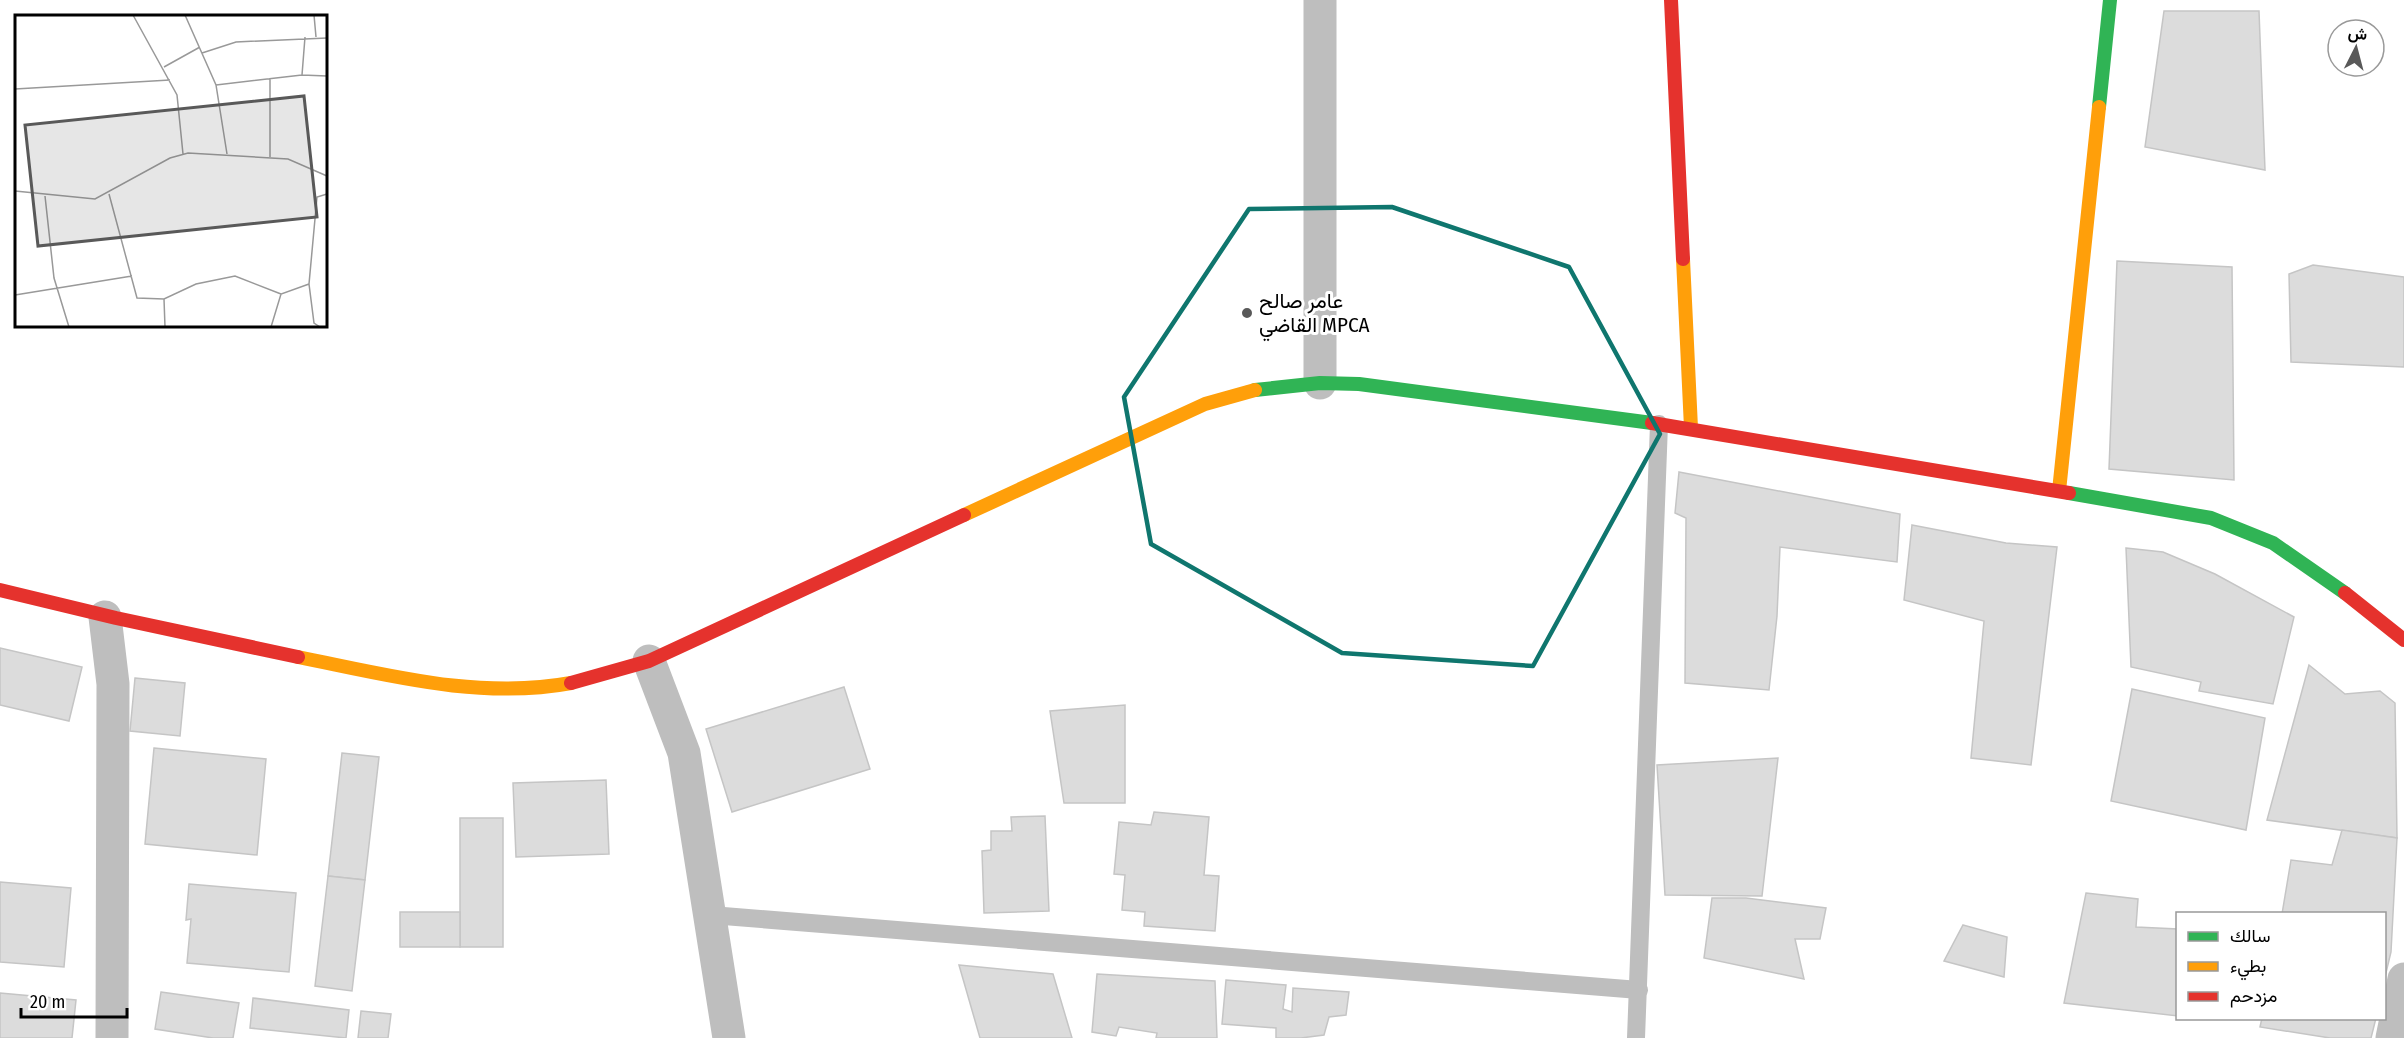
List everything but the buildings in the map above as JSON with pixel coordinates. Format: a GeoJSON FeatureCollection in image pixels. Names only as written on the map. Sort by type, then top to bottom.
{"type":"FeatureCollection","features":[{"type":"Feature","properties":{"kind":"street"},"geometry":{"type":"LineString","coordinates":[[1320,0],[1320,382]]}},
{"type":"Feature","properties":{"kind":"street"},"geometry":{"type":"LineString","coordinates":[[1671,0],[1691,428]]}},
{"type":"Feature","properties":{"kind":"street"},"geometry":{"type":"LineString","coordinates":[[2060,491],[2110,0]]}},
{"type":"Feature","properties":{"kind":"street"},"geometry":{"type":"LineString","coordinates":[[0,590],[105,617],[398,677],[467,686],[526,689],[571,683],[594,679],[649,661],[1205,404],[1263,388],[1320,382],[1359,384],[1691,428],[2211,519],[2273,543],[2328,580],[2404,640]]}},
{"type":"Feature","properties":{"kind":"street"},"geometry":{"type":"LineString","coordinates":[[105,617],[113,684],[112,1038]]}},
{"type":"Feature","properties":{"kind":"street"},"geometry":{"type":"LineString","coordinates":[[649,661],[684,753],[729,1038]]}},
{"type":"Feature","properties":{"kind":"street"},"geometry":{"type":"LineString","coordinates":[[2392,1038],[2404,979]]}},
{"type":"Feature","properties":{"kind":"lane"},"geometry":{"type":"LineString","coordinates":[[1636,1038],[1640,990],[1659,424]]}},
{"type":"Feature","properties":{"kind":"lane"},"geometry":{"type":"LineString","coordinates":[[711,915],[1640,990]]}},
{"type":"Feature","properties":{"kind":"highlighted area"},"geometry":{"type":"Polygon","coordinates":[[[1392,207],[1569,267],[1660,434],[1533,666],[1342,653],[1151,544],[1124,397],[1249,209],[1392,207]]]}},
{"type":"Feature","properties":{"kind":"traffic: fast"},"geometry":{"type":"LineString","coordinates":[[2099,107],[2110,0]]}},
{"type":"Feature","properties":{"kind":"traffic: fast"},"geometry":{"type":"LineString","coordinates":[[1255,390],[1320,383],[1359,384],[1652,423]]}},
{"type":"Feature","properties":{"kind":"traffic: fast"},"geometry":{"type":"LineString","coordinates":[[2069,493],[2211,518],[2273,543],[2345,593]]}},
{"type":"Feature","properties":{"kind":"traffic: slow"},"geometry":{"type":"LineString","coordinates":[[2059,491],[2099,107]]}},
{"type":"Feature","properties":{"kind":"traffic: slow"},"geometry":{"type":"LineString","coordinates":[[1683,259],[1691,428]]}},
{"type":"Feature","properties":{"kind":"traffic: slow"},"geometry":{"type":"LineString","coordinates":[[964,515],[1205,404],[1255,390]]}},
{"type":"Feature","properties":{"kind":"traffic: slow"},"geometry":{"type":"LineString","coordinates":[[298,657],[400,678],[468,687],[537,688],[571,683]]}},
{"type":"Feature","properties":{"kind":"traffic: jam"},"geometry":{"type":"LineString","coordinates":[[1671,0],[1683,259]]}},
{"type":"Feature","properties":{"kind":"traffic: jam"},"geometry":{"type":"LineString","coordinates":[[1652,423],[2069,493]]}},
{"type":"Feature","properties":{"kind":"traffic: jam"},"geometry":{"type":"LineString","coordinates":[[571,683],[649,661],[964,515]]}},
{"type":"Feature","properties":{"kind":"traffic: jam"},"geometry":{"type":"LineString","coordinates":[[0,590],[116,618],[298,657]]}},
{"type":"Feature","properties":{"kind":"traffic: jam"},"geometry":{"type":"LineString","coordinates":[[2345,593],[2404,640]]}},
{"type":"Feature","properties":{"kind":"place","name":"عامر صالح القاضي MPCA"},"geometry":{"type":"Point","coordinates":[1247,313]}}]}
